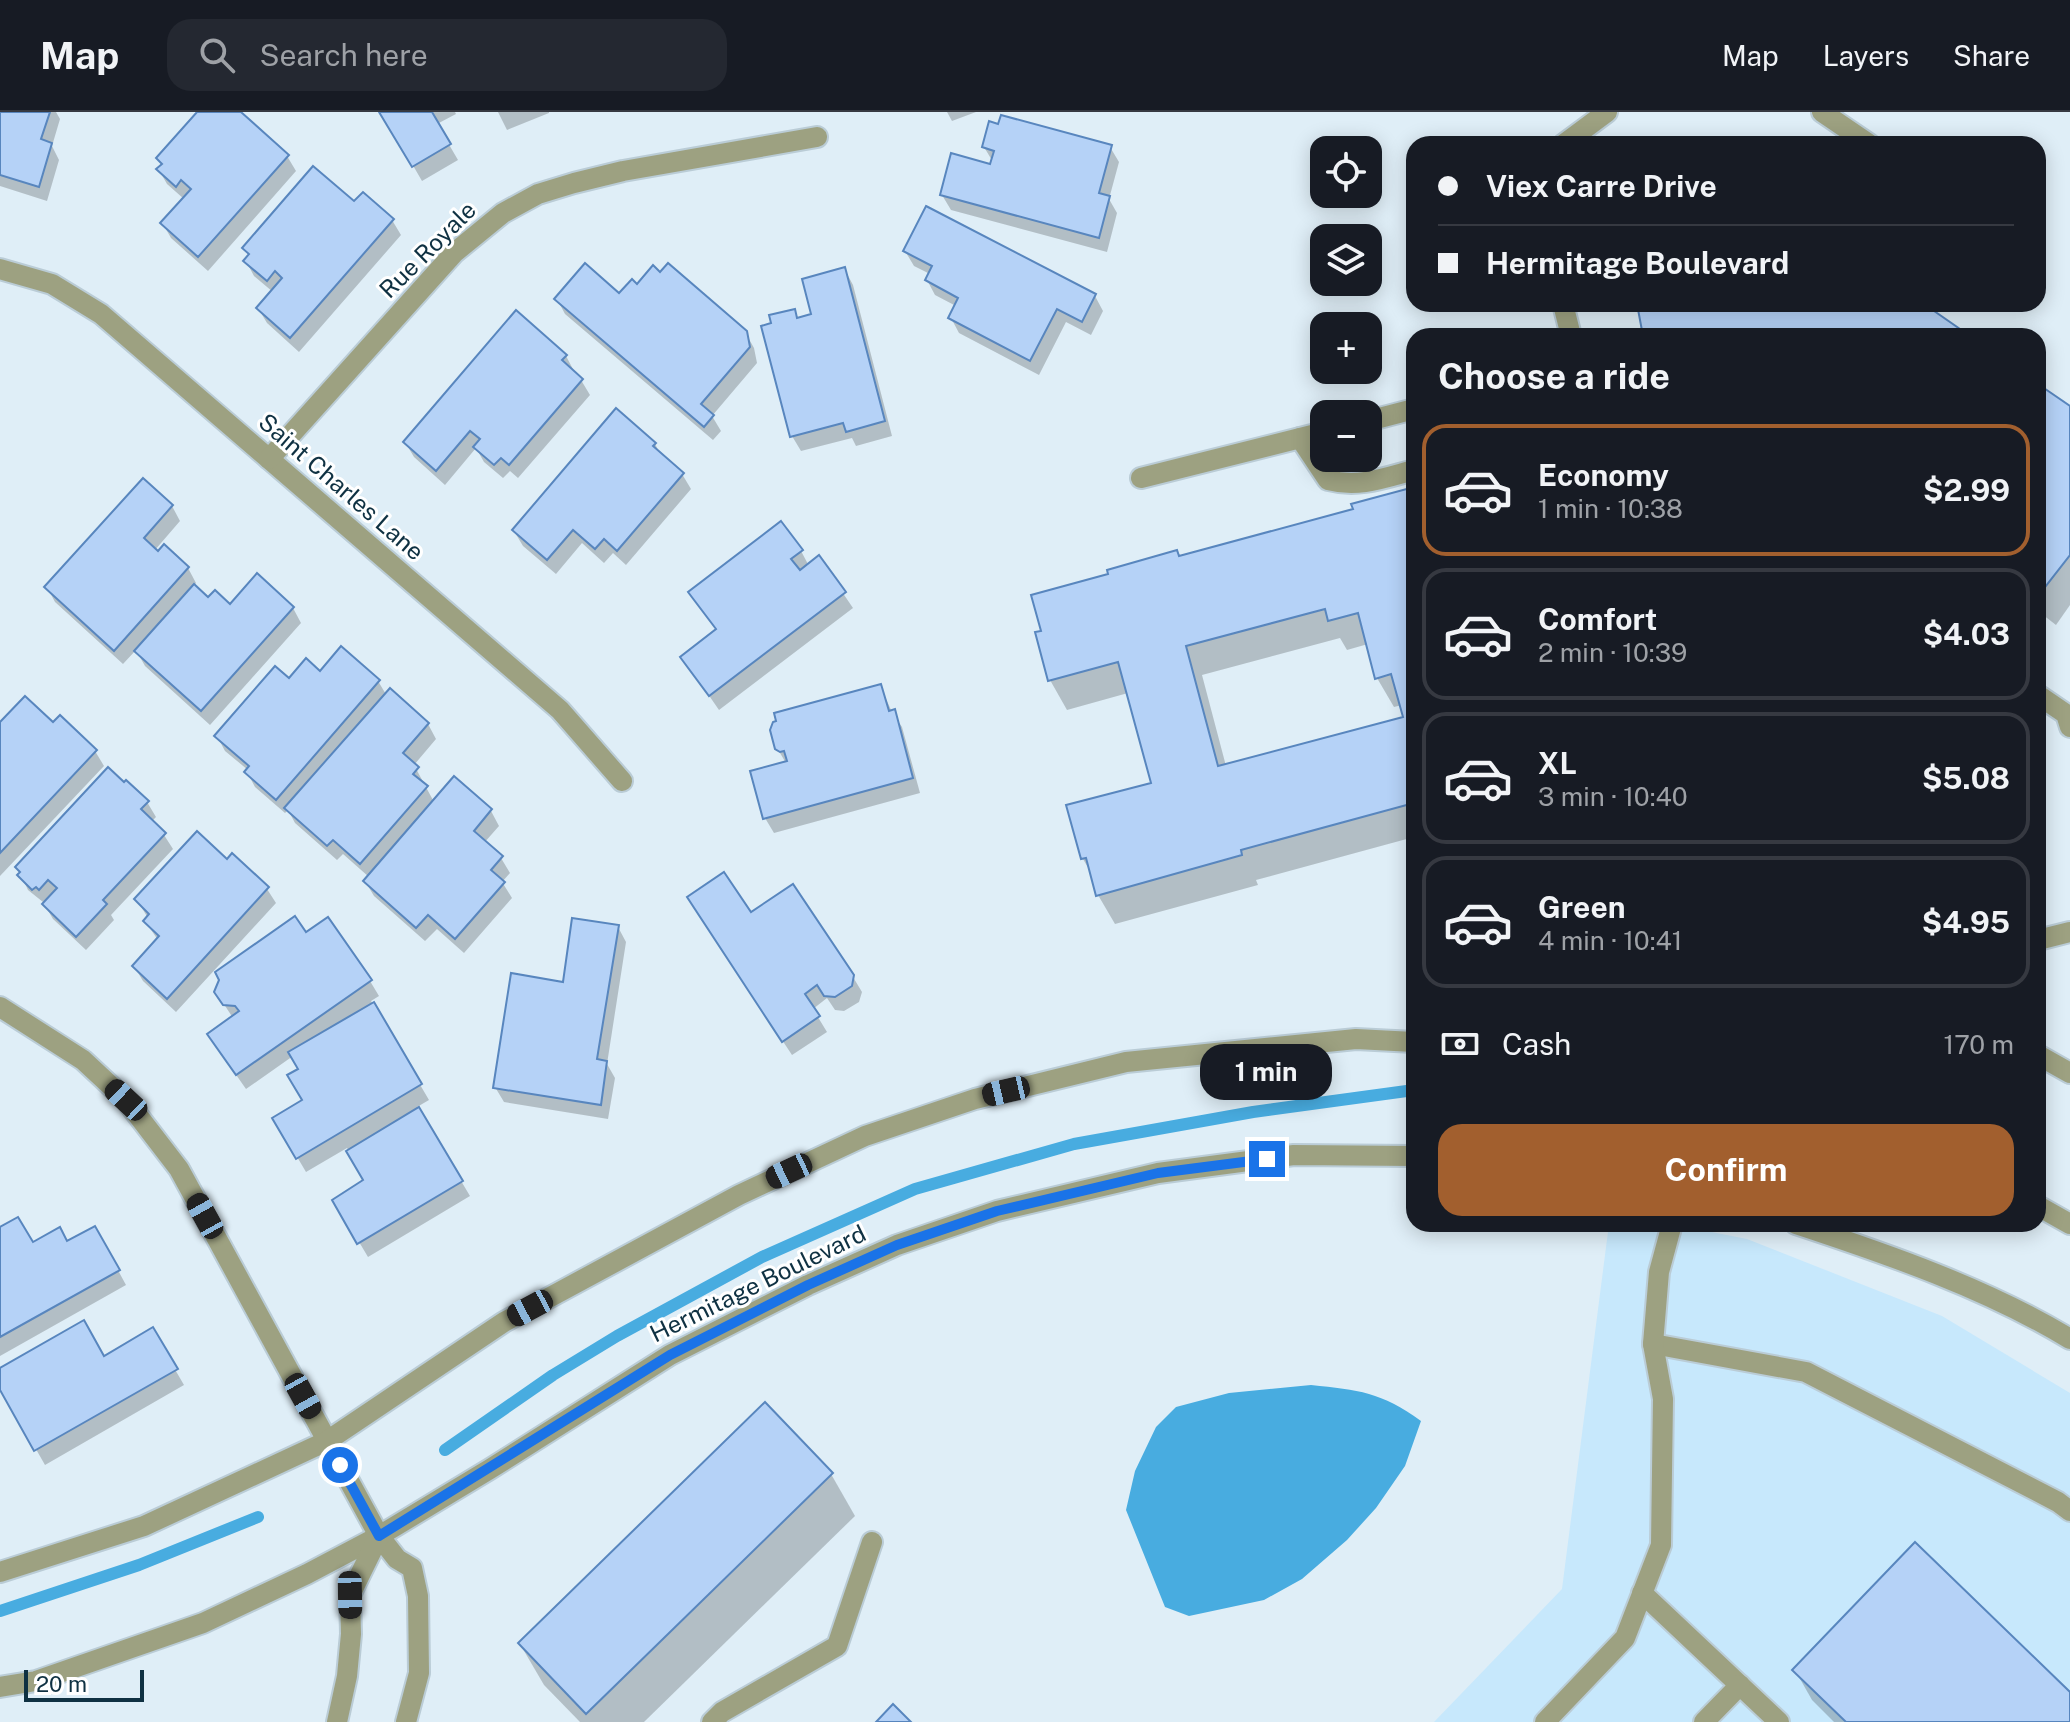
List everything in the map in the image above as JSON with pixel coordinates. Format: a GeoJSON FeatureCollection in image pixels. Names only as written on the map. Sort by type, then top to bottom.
{"type":"FeatureCollection","features":[{"type":"Feature","properties":{"kind":"street"},"geometry":{"type":"LineString","coordinates":[[1575,136],[1607,112]]}},
{"type":"Feature","properties":{"kind":"street"},"geometry":{"type":"LineString","coordinates":[[1822,112],[1857,136]]}},
{"type":"Feature","properties":{"kind":"street","name":"Rue Royale"},"geometry":{"type":"LineString","coordinates":[[269,459],[454,253],[503,213],[538,194],[623,171],[817,137]]}},
{"type":"Feature","properties":{"kind":"street","name":"Saint Charles Lane"},"geometry":{"type":"LineString","coordinates":[[0,269],[52,284],[101,314],[560,710],[622,781]]}},
{"type":"Feature","properties":{"kind":"street"},"geometry":{"type":"LineString","coordinates":[[1382,417],[1406,411]]}},
{"type":"Feature","properties":{"kind":"street"},"geometry":{"type":"LineString","coordinates":[[1141,478],[1310,436]]}},
{"type":"Feature","properties":{"kind":"street"},"geometry":{"type":"LineString","coordinates":[[1300,438],[1328,480],[1359,485],[1406,472]]}},
{"type":"Feature","properties":{"kind":"street"},"geometry":{"type":"LineString","coordinates":[[2046,700],[2066,714],[2070,727]]}},
{"type":"Feature","properties":{"kind":"street"},"geometry":{"type":"LineString","coordinates":[[2046,938],[2070,932]]}},
{"type":"Feature","properties":{"kind":"street"},"geometry":{"type":"LineString","coordinates":[[0,1007],[83,1060],[126,1100],[168,1154],[379,1536],[397,1559],[412,1568],[418,1596],[419,1673],[406,1722]]}},
{"type":"Feature","properties":{"kind":"street"},"geometry":{"type":"LineString","coordinates":[[0,1572],[144,1526],[327,1441],[504,1322],[739,1195],[865,1136],[975,1099],[1126,1062],[1356,1039],[1406,1042]]}},
{"type":"Feature","properties":{"kind":"street"},"geometry":{"type":"LineString","coordinates":[[2046,1060],[2070,1073]]}},
{"type":"Feature","properties":{"kind":"street","name":"Hermitage Boulevard"},"geometry":{"type":"LineString","coordinates":[[0,1687],[36,1681],[203,1623],[307,1574],[379,1536],[670,1355],[808,1285],[897,1245],[997,1211],[1158,1173],[1294,1155],[1406,1156]]}},
{"type":"Feature","properties":{"kind":"street"},"geometry":{"type":"LineString","coordinates":[[2046,1210],[2070,1224]]}},
{"type":"Feature","properties":{"kind":"street"},"geometry":{"type":"LineString","coordinates":[[1545,1722],[1625,1638],[1661,1545],[1663,1399],[1653,1344],[1659,1272],[1670,1232]]}},
{"type":"Feature","properties":{"kind":"street"},"geometry":{"type":"LineString","coordinates":[[1820,1232],[2026,1312],[2070,1339]]}},
{"type":"Feature","properties":{"kind":"street"},"geometry":{"type":"LineString","coordinates":[[1653,1344],[1806,1372],[2070,1511]]}},
{"type":"Feature","properties":{"kind":"street"},"geometry":{"type":"LineString","coordinates":[[337,1722],[347,1676],[351,1634],[350,1595],[379,1536]]}},
{"type":"Feature","properties":{"kind":"street"},"geometry":{"type":"LineString","coordinates":[[712,1722],[722,1712],[837,1646],[872,1542]]}},
{"type":"Feature","properties":{"kind":"street"},"geometry":{"type":"LineString","coordinates":[[1642,1593],[1779,1722]]}},
{"type":"Feature","properties":{"kind":"street"},"geometry":{"type":"LineString","coordinates":[[1704,1722],[1740,1685]]}},
{"type":"Feature","properties":{"kind":"shaded area"},"geometry":{"type":"Polygon","coordinates":[[[1608,1232],[1712,1232],[1747,1239],[1942,1316],[2070,1393],[2070,1722],[1434,1722],[1562,1589],[1608,1232]]]}},
{"type":"Feature","properties":{"kind":"water"},"geometry":{"type":"Polygon","coordinates":[[[1311,1385],[1369,1394],[1394,1404],[1421,1421],[1405,1466],[1376,1508],[1347,1540],[1302,1579],[1264,1600],[1189,1616],[1165,1607],[1126,1510],[1135,1471],[1156,1427],[1176,1407],[1229,1393],[1311,1385]]]}},
{"type":"Feature","properties":{"kind":"building"},"geometry":{"type":"Polygon","coordinates":[[[0,112],[50,112],[41,139],[52,143],[39,187],[0,175],[0,112]]]}},
{"type":"Feature","properties":{"kind":"building"},"geometry":{"type":"Polygon","coordinates":[[[197,112],[241,112],[289,155],[198,257],[160,223],[191,189],[181,180],[176,187],[156,169],[162,164],[156,158],[197,112]]]}},
{"type":"Feature","properties":{"kind":"building"},"geometry":{"type":"Polygon","coordinates":[[[379,112],[432,112],[451,144],[412,167],[379,112]]]}},
{"type":"Feature","properties":{"kind":"building"},"geometry":{"type":"Polygon","coordinates":[[[1001,115],[1112,145],[1099,193],[1110,196],[1099,238],[940,195],[951,153],[990,164],[994,151],[982,147],[989,121],[998,124],[1001,115]]]}},
{"type":"Feature","properties":{"kind":"building"},"geometry":{"type":"Polygon","coordinates":[[[313,166],[354,201],[363,192],[394,219],[290,338],[256,308],[282,278],[275,271],[267,281],[243,261],[249,254],[242,248],[313,166]]]}},
{"type":"Feature","properties":{"kind":"building"},"geometry":{"type":"Polygon","coordinates":[[[926,206],[1096,294],[1082,322],[1057,309],[1030,361],[948,318],[958,298],[925,280],[932,266],[903,251],[926,206]]]}},
{"type":"Feature","properties":{"kind":"building"},"geometry":{"type":"Polygon","coordinates":[[[585,263],[619,293],[632,279],[637,284],[653,265],[660,272],[668,263],[747,331],[750,347],[701,404],[714,415],[704,427],[554,299],[585,263]]]}},
{"type":"Feature","properties":{"kind":"building"},"geometry":{"type":"Polygon","coordinates":[[[845,267],[885,421],[846,432],[843,423],[790,437],[761,326],[771,323],[769,315],[795,309],[797,318],[811,314],[802,279],[845,267]]]}},
{"type":"Feature","properties":{"kind":"building"},"geometry":{"type":"Polygon","coordinates":[[[516,310],[567,355],[562,360],[583,379],[509,465],[501,458],[494,465],[473,447],[480,439],[470,431],[436,471],[403,442],[516,310]]]}},
{"type":"Feature","properties":{"kind":"building"},"geometry":{"type":"Polygon","coordinates":[[[1638,312],[1936,312],[1958,328],[1642,328],[1638,312]]]}},
{"type":"Feature","properties":{"kind":"building"},"geometry":{"type":"Polygon","coordinates":[[[2046,390],[2070,406],[2070,555],[2046,586],[2046,390]]]}},
{"type":"Feature","properties":{"kind":"building"},"geometry":{"type":"Polygon","coordinates":[[[616,408],[684,473],[617,551],[604,539],[595,549],[573,530],[547,560],[512,530],[616,408]]]}},
{"type":"Feature","properties":{"kind":"building"},"geometry":{"type":"Polygon","coordinates":[[[143,478],[173,505],[144,538],[158,551],[164,544],[189,567],[114,651],[44,587],[143,478]]]}},
{"type":"Feature","properties":{"kind":"building"},"geometry":{"type":"Polygon","coordinates":[[[1406,489],[1406,805],[1241,850],[1242,855],[1096,896],[1086,858],[1081,859],[1066,805],[1151,783],[1118,662],[1048,681],[1035,632],[1041,631],[1031,595],[1108,574],[1107,570],[1177,550],[1179,556],[1353,509],[1351,504],[1406,489]],[[1325,609],[1186,646],[1218,766],[1403,717],[1391,674],[1375,679],[1358,613],[1328,621],[1325,609]]]}},
{"type":"Feature","properties":{"kind":"building"},"geometry":{"type":"Polygon","coordinates":[[[781,521],[803,550],[791,559],[800,570],[819,555],[846,592],[709,696],[680,657],[716,629],[688,592],[781,521]]]}},
{"type":"Feature","properties":{"kind":"building"},"geometry":{"type":"Polygon","coordinates":[[[257,573],[294,607],[201,711],[134,651],[194,584],[208,597],[215,590],[230,604],[257,573]]]}},
{"type":"Feature","properties":{"kind":"building"},"geometry":{"type":"Polygon","coordinates":[[[341,646],[380,680],[276,800],[244,772],[249,766],[214,736],[275,666],[289,678],[306,658],[320,671],[341,646]]]}},
{"type":"Feature","properties":{"kind":"building"},"geometry":{"type":"Polygon","coordinates":[[[881,684],[889,711],[895,709],[913,778],[763,819],[750,771],[787,761],[784,751],[775,749],[770,730],[776,721],[774,713],[881,684]]]}},
{"type":"Feature","properties":{"kind":"building"},"geometry":{"type":"Polygon","coordinates":[[[390,688],[429,723],[403,753],[419,767],[413,774],[428,786],[360,864],[333,840],[327,846],[284,808],[390,688]]]}},
{"type":"Feature","properties":{"kind":"building"},"geometry":{"type":"Polygon","coordinates":[[[25,696],[53,722],[60,715],[97,750],[0,853],[0,722],[25,696]]]}},
{"type":"Feature","properties":{"kind":"building"},"geometry":{"type":"Polygon","coordinates":[[[108,767],[149,801],[141,809],[166,833],[103,900],[107,904],[76,937],[42,904],[57,888],[48,880],[39,890],[36,887],[32,890],[17,875],[20,872],[15,867],[108,767]]]}},
{"type":"Feature","properties":{"kind":"building"},"geometry":{"type":"Polygon","coordinates":[[[454,776],[492,809],[474,831],[503,856],[491,870],[505,882],[455,939],[428,915],[416,928],[363,881],[454,776]]]}},
{"type":"Feature","properties":{"kind":"building"},"geometry":{"type":"Polygon","coordinates":[[[197,831],[227,859],[232,853],[269,887],[167,999],[132,966],[159,936],[143,921],[149,914],[134,899],[197,831]]]}},
{"type":"Feature","properties":{"kind":"building"},"geometry":{"type":"Polygon","coordinates":[[[724,872],[751,912],[793,884],[854,975],[852,986],[835,997],[824,996],[817,985],[805,994],[820,1016],[782,1042],[687,897],[724,872]]]}},
{"type":"Feature","properties":{"kind":"building"},"geometry":{"type":"Polygon","coordinates":[[[295,916],[306,932],[328,917],[372,980],[236,1075],[207,1034],[239,1011],[235,1006],[223,1005],[214,992],[219,980],[215,972],[295,916]]]}},
{"type":"Feature","properties":{"kind":"building"},"geometry":{"type":"Polygon","coordinates":[[[572,918],[619,925],[597,1059],[607,1061],[601,1105],[493,1088],[511,973],[563,982],[572,918]]]}},
{"type":"Feature","properties":{"kind":"building"},"geometry":{"type":"Polygon","coordinates":[[[374,1002],[422,1084],[296,1159],[272,1118],[302,1100],[287,1075],[298,1069],[288,1052],[374,1002]]]}},
{"type":"Feature","properties":{"kind":"building"},"geometry":{"type":"Polygon","coordinates":[[[419,1107],[463,1181],[357,1244],[332,1200],[363,1180],[346,1151],[419,1107]]]}},
{"type":"Feature","properties":{"kind":"building"},"geometry":{"type":"Polygon","coordinates":[[[18,1217],[33,1242],[60,1227],[67,1241],[95,1226],[120,1270],[0,1337],[0,1227],[18,1217]]]}},
{"type":"Feature","properties":{"kind":"building"},"geometry":{"type":"Polygon","coordinates":[[[84,1320],[104,1356],[153,1327],[178,1369],[34,1451],[0,1390],[0,1368],[84,1320]]]}},
{"type":"Feature","properties":{"kind":"building"},"geometry":{"type":"Polygon","coordinates":[[[765,1402],[833,1473],[586,1714],[518,1643],[765,1402]]]}},
{"type":"Feature","properties":{"kind":"building"},"geometry":{"type":"Polygon","coordinates":[[[1915,1542],[2070,1692],[2070,1722],[1846,1722],[1792,1670],[1915,1542]]]}},
{"type":"Feature","properties":{"kind":"building"},"geometry":{"type":"Polygon","coordinates":[[[893,1704],[911,1722],[876,1722],[893,1704]]]}},
{"type":"Feature","properties":{"kind":"waterway"},"geometry":{"type":"LineString","coordinates":[[445,1450],[553,1375],[617,1336],[762,1257],[915,1189],[1074,1144],[1253,1112],[1406,1091]]}},
{"type":"Feature","properties":{"kind":"waterway"},"geometry":{"type":"LineString","coordinates":[[0,1611],[139,1565],[258,1517]]}},
{"type":"Feature","properties":{"kind":"route"},"geometry":{"type":"LineString","coordinates":[[340,1465],[379,1536],[670,1355],[808,1285],[897,1245],[997,1211],[1158,1173],[1267,1159]]}}]}
